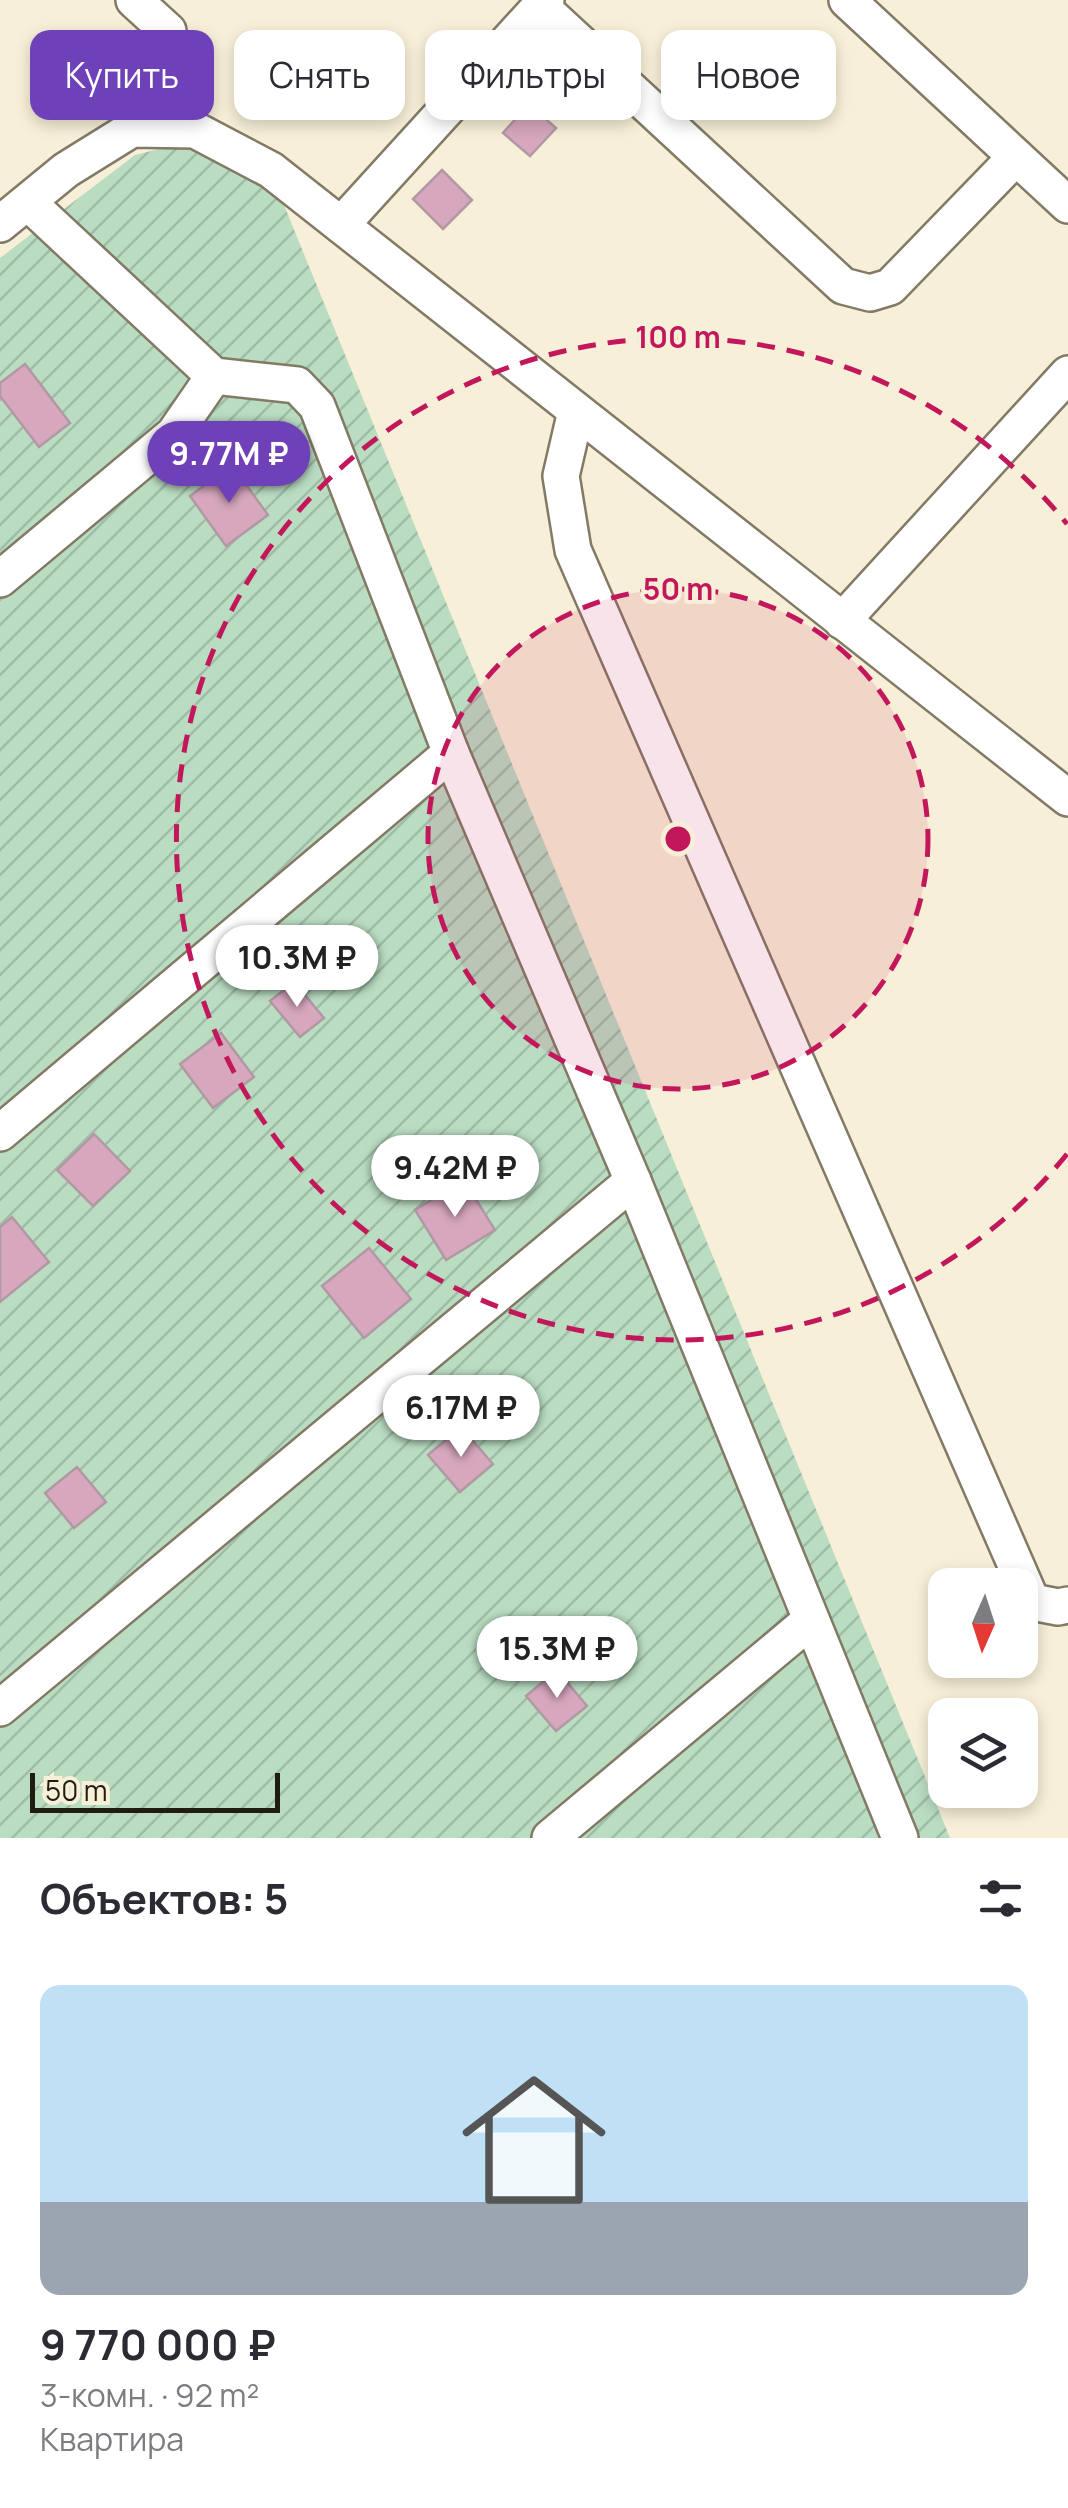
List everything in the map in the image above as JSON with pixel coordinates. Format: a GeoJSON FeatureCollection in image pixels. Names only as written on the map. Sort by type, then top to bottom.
{"type":"FeatureCollection","features":[{"type":"Feature","properties":{"kind":"street"},"geometry":{"type":"LineString","coordinates":[[0,224],[66,170],[132,130],[170,76],[168,31],[134,0]]}},
{"type":"Feature","properties":{"kind":"street"},"geometry":{"type":"LineString","coordinates":[[847,0],[1068,205]]}},
{"type":"Feature","properties":{"kind":"street"},"geometry":{"type":"LineString","coordinates":[[341,225],[543,3],[843,286],[870,292],[890,287],[1016,157]]}},
{"type":"Feature","properties":{"kind":"street"},"geometry":{"type":"LineString","coordinates":[[132,130],[195,130],[272,170],[1068,798]]}},
{"type":"Feature","properties":{"kind":"street"},"geometry":{"type":"LineString","coordinates":[[34,208],[214,376],[297,385],[317,406],[451,753],[633,1181],[900,1838]]}},
{"type":"Feature","properties":{"kind":"street"},"geometry":{"type":"LineString","coordinates":[[842,621],[1068,374]]}},
{"type":"Feature","properties":{"kind":"street"},"geometry":{"type":"LineString","coordinates":[[0,579],[174,434],[214,376]]}},
{"type":"Feature","properties":{"kind":"street"},"geometry":{"type":"LineString","coordinates":[[576,411],[561,476],[573,550],[1032,1602],[1058,1608],[1068,1605]]}},
{"type":"Feature","properties":{"kind":"street"},"geometry":{"type":"LineString","coordinates":[[0,1133],[451,753]]}},
{"type":"Feature","properties":{"kind":"street"},"geometry":{"type":"LineString","coordinates":[[0,1708],[633,1181]]}},
{"type":"Feature","properties":{"kind":"street"},"geometry":{"type":"LineString","coordinates":[[550,1838],[811,1620]]}},
{"type":"Feature","properties":{"kind":"green space"},"geometry":{"type":"Polygon","coordinates":[[[187,142],[275,183],[928,1784],[928,1808],[938,1808],[950,1838],[0,1838],[0,258],[135,155],[187,142]]]}},
{"type":"Feature","properties":{"kind":"building"},"geometry":{"type":"Polygon","coordinates":[[[515,120],[547,120],[556,128],[530,156],[503,133],[515,120]]]}},
{"type":"Feature","properties":{"kind":"building"},"geometry":{"type":"Polygon","coordinates":[[[442,170],[472,200],[443,229],[413,199],[442,170]]]}},
{"type":"Feature","properties":{"kind":"building"},"geometry":{"type":"Polygon","coordinates":[[[25,364],[70,423],[39,447],[0,396],[0,383],[25,364]]]}},
{"type":"Feature","properties":{"kind":"building"},"geometry":{"type":"Polygon","coordinates":[[[232,465],[268,515],[226,546],[190,496],[232,465]]]}},
{"type":"Feature","properties":{"kind":"building"},"geometry":{"type":"Polygon","coordinates":[[[294,982],[324,1018],[300,1037],[270,1001],[294,982]]]}},
{"type":"Feature","properties":{"kind":"building"},"geometry":{"type":"Polygon","coordinates":[[[221,1033],[254,1077],[213,1108],[180,1064],[221,1033]]]}},
{"type":"Feature","properties":{"kind":"building"},"geometry":{"type":"Polygon","coordinates":[[[94,1134],[130,1171],[93,1206],[57,1170],[94,1134]]]}},
{"type":"Feature","properties":{"kind":"building"},"geometry":{"type":"Polygon","coordinates":[[[464,1180],[495,1230],[446,1260],[415,1210],[464,1180]]]}},
{"type":"Feature","properties":{"kind":"building"},"geometry":{"type":"Polygon","coordinates":[[[12,1217],[49,1262],[0,1302],[0,1227],[12,1217]]]}},
{"type":"Feature","properties":{"kind":"building"},"geometry":{"type":"Polygon","coordinates":[[[369,1248],[411,1299],[364,1338],[322,1286],[369,1248]]]}},
{"type":"Feature","properties":{"kind":"building"},"geometry":{"type":"Polygon","coordinates":[[[461,1427],[493,1464],[460,1492],[428,1455],[461,1427]]]}},
{"type":"Feature","properties":{"kind":"building"},"geometry":{"type":"Polygon","coordinates":[[[77,1467],[106,1502],[74,1528],[45,1493],[77,1467]]]}},
{"type":"Feature","properties":{"kind":"building"},"geometry":{"type":"Polygon","coordinates":[[[557,1670],[587,1706],[556,1731],[526,1696],[557,1670]]]}}]}
